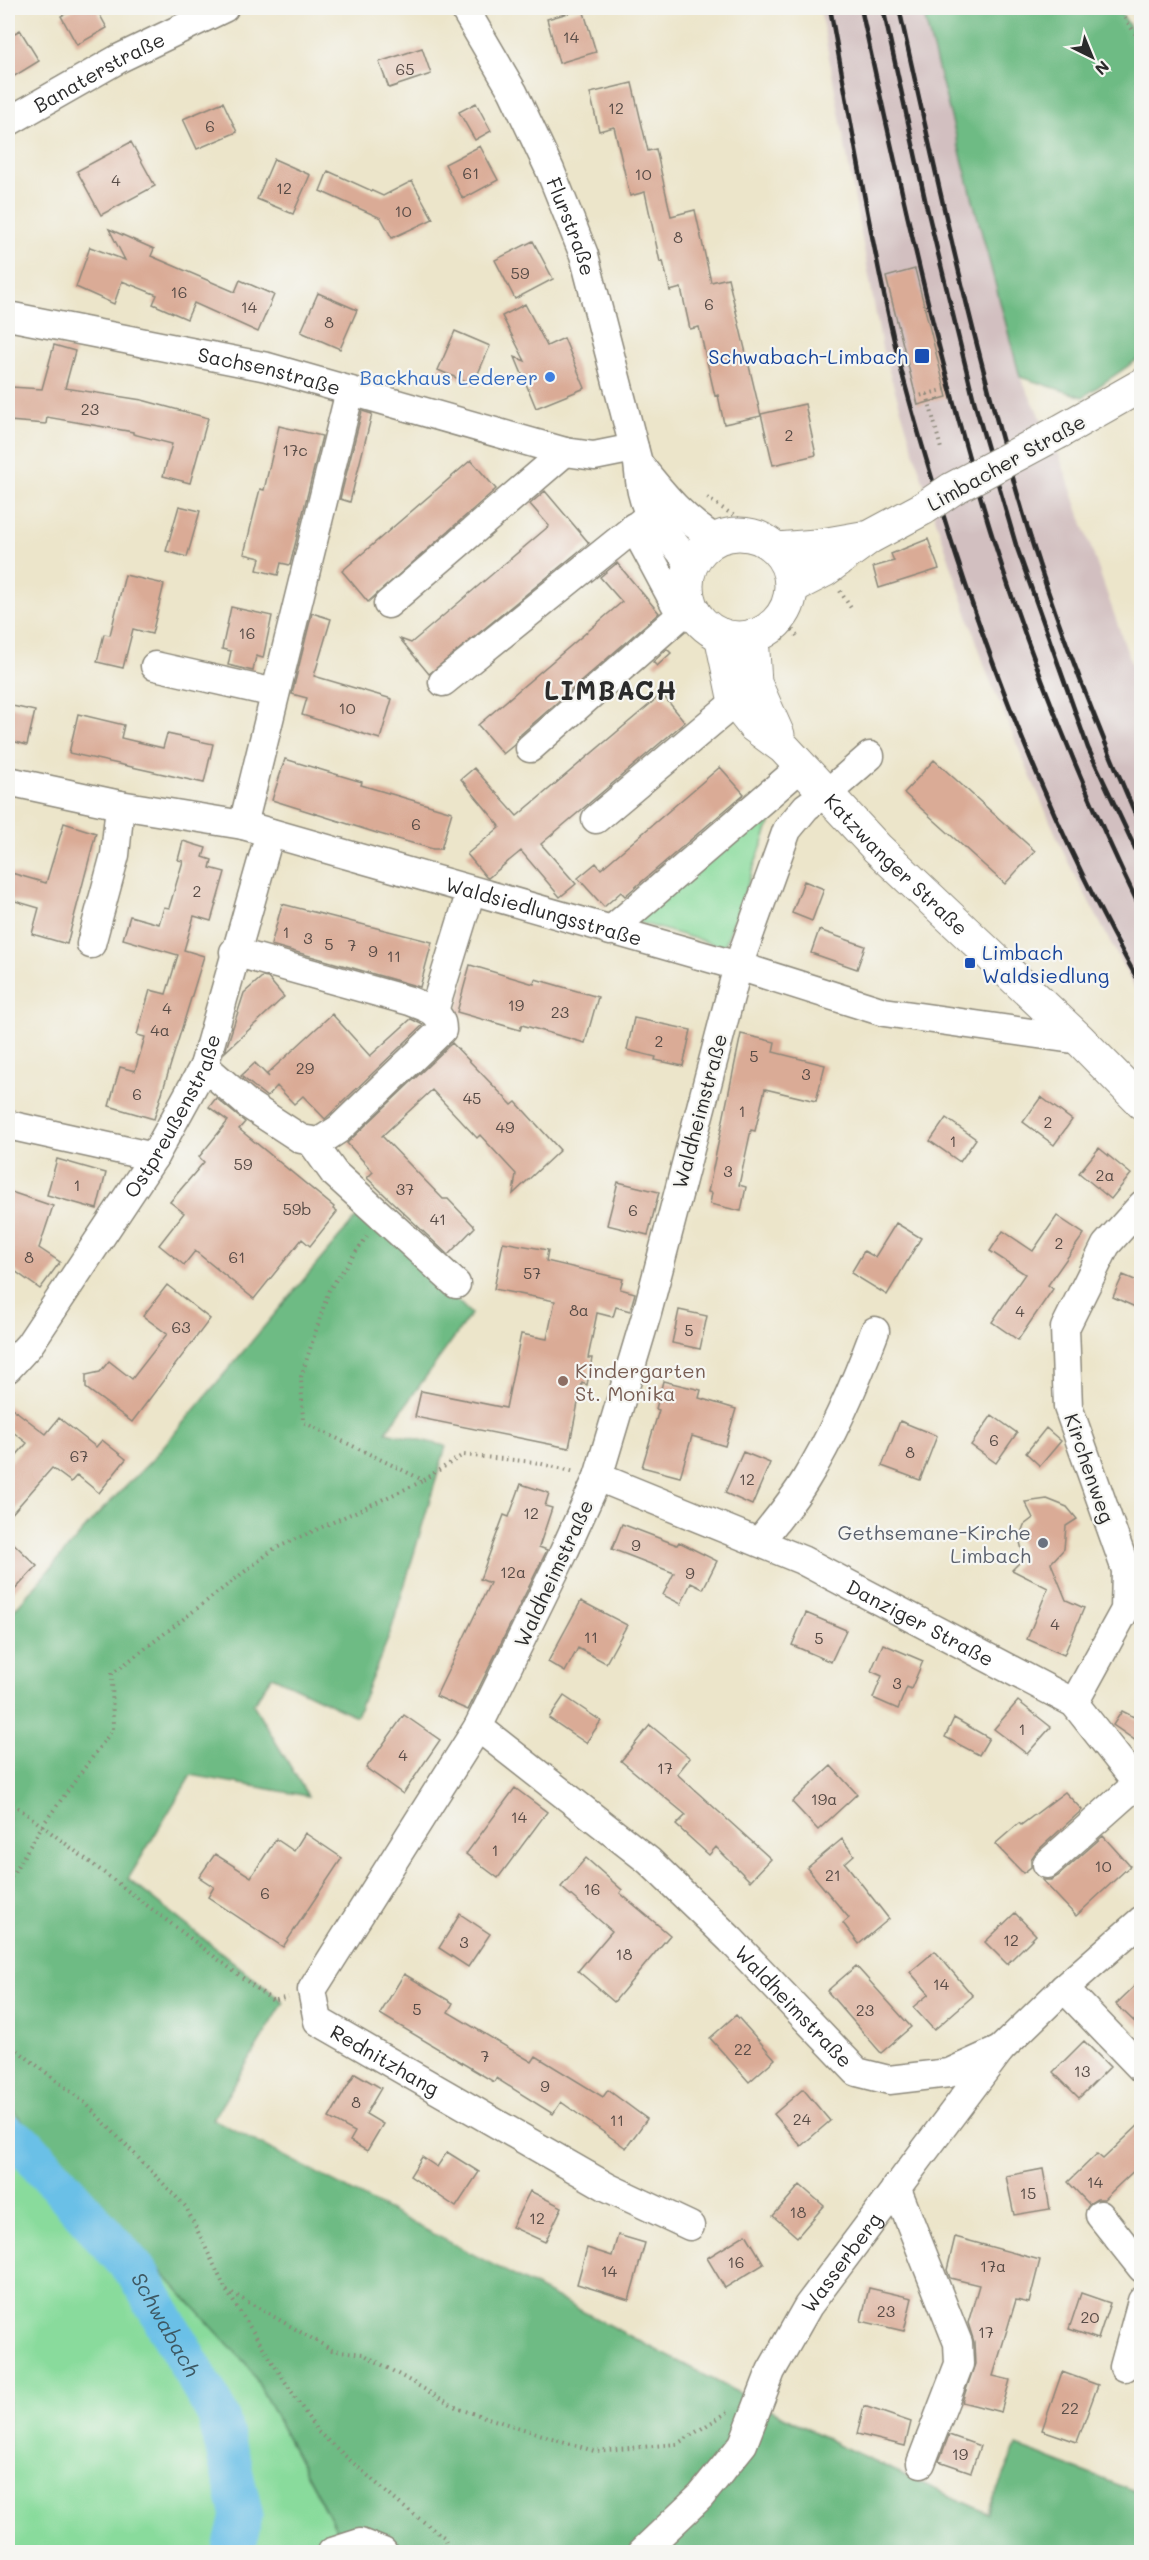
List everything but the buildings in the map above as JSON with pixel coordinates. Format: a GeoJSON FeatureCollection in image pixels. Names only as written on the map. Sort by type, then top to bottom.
{"type":"FeatureCollection","features":[{"type":"Feature","properties":{"kind":"main road","name":"Limbacher Straße"},"geometry":{"type":"LineString","coordinates":[[796,598],[825,570],[870,537],[924,508],[952,489],[1142,385]]}},
{"type":"Feature","properties":{"kind":"main road"},"geometry":{"type":"LineString","coordinates":[[736,534],[774,539],[788,567],[796,598],[772,626],[750,637],[705,626],[692,609],[687,588],[690,566],[700,550],[715,539],[736,534]]}},
{"type":"Feature","properties":{"kind":"main road","name":"Limbacher Straße"},"geometry":{"type":"LineString","coordinates":[[774,539],[816,546],[870,537]]}},
{"type":"Feature","properties":{"kind":"main road","name":"Katzwanger Straße"},"geometry":{"type":"LineString","coordinates":[[750,637],[735,702],[754,726],[793,757],[877,848],[1080,1040],[1142,1103]]}},
{"type":"Feature","properties":{"kind":"main road","name":"Katzwanger Straße"},"geometry":{"type":"LineString","coordinates":[[750,637],[755,683],[793,757]]}},
{"type":"Feature","properties":{"kind":"street","name":"Banaterstraße"},"geometry":{"type":"LineString","coordinates":[[8,122],[120,58],[224,8]]}},
{"type":"Feature","properties":{"kind":"street","name":"Flurstraße"},"geometry":{"type":"LineString","coordinates":[[469,11],[513,92],[545,160],[584,255],[651,514],[679,548],[690,566]]}},
{"type":"Feature","properties":{"kind":"street","name":"Sachsenstraße"},"geometry":{"type":"LineString","coordinates":[[8,316],[267,367],[565,452],[594,456],[636,456]]}},
{"type":"Feature","properties":{"kind":"street","name":"Ostpreußenstraße"},"geometry":{"type":"LineString","coordinates":[[8,1368],[29,1345],[154,1157],[204,1066],[234,952],[256,829],[275,693],[350,391]]}},
{"type":"Feature","properties":{"kind":"street"},"geometry":{"type":"LineString","coordinates":[[388,604],[565,452]]}},
{"type":"Feature","properties":{"kind":"street","name":"Flurstraße"},"geometry":{"type":"LineString","coordinates":[[651,514],[692,524],[715,539]]}},
{"type":"Feature","properties":{"kind":"street"},"geometry":{"type":"LineString","coordinates":[[443,681],[651,514],[681,615],[530,748]]}},
{"type":"Feature","properties":{"kind":"street"},"geometry":{"type":"LineString","coordinates":[[155,666],[275,693]]}},
{"type":"Feature","properties":{"kind":"street"},"geometry":{"type":"LineString","coordinates":[[596,819],[735,702]]}},
{"type":"Feature","properties":{"kind":"street","name":"Waldheimstraße"},"geometry":{"type":"LineString","coordinates":[[870,756],[806,807],[787,830],[738,966],[647,1313],[587,1475],[563,1554],[478,1727],[650,1861],[731,1940],[857,2073],[889,2080],[949,2073],[1000,2050]]}},
{"type":"Feature","properties":{"kind":"street"},"geometry":{"type":"LineString","coordinates":[[610,931],[793,757]]}},
{"type":"Feature","properties":{"kind":"street","name":"Waldsiedlungsstraße"},"geometry":{"type":"LineString","coordinates":[[8,781],[120,806],[256,829],[738,966],[884,1012],[1080,1040]]}},
{"type":"Feature","properties":{"kind":"street"},"geometry":{"type":"LineString","coordinates":[[91,944],[115,855],[120,806]]}},
{"type":"Feature","properties":{"kind":"street"},"geometry":{"type":"LineString","coordinates":[[434,1011],[471,891]]}},
{"type":"Feature","properties":{"kind":"street"},"geometry":{"type":"LineString","coordinates":[[204,1066],[249,1105],[301,1139],[319,1142],[339,1129],[442,1030],[441,1018],[434,1011],[410,1001],[234,952]]}},
{"type":"Feature","properties":{"kind":"street"},"geometry":{"type":"LineString","coordinates":[[8,1125],[154,1157]]}},
{"type":"Feature","properties":{"kind":"street"},"geometry":{"type":"LineString","coordinates":[[311,1140],[334,1173],[456,1284]]}},
{"type":"Feature","properties":{"kind":"street","name":"Kirchenweg"},"geometry":{"type":"LineString","coordinates":[[1074,1703],[1125,1610],[1126,1570],[1068,1407],[1065,1328],[1106,1245],[1142,1204]]}},
{"type":"Feature","properties":{"kind":"street"},"geometry":{"type":"LineString","coordinates":[[759,1542],[806,1480],[860,1372],[875,1331]]}},
{"type":"Feature","properties":{"kind":"street","name":"Danziger Straße"},"geometry":{"type":"LineString","coordinates":[[587,1475],[802,1560],[1074,1703],[1139,1786]]}},
{"type":"Feature","properties":{"kind":"street"},"geometry":{"type":"LineString","coordinates":[[312,1989],[478,1727]]}},
{"type":"Feature","properties":{"kind":"street"},"geometry":{"type":"LineString","coordinates":[[1047,1864],[1139,1786]]}},
{"type":"Feature","properties":{"kind":"street","name":"Wasserberg"},"geometry":{"type":"LineString","coordinates":[[642,2553],[701,2496],[743,2444],[771,2371],[808,2306],[1000,2050],[1064,1988],[1142,1920]]}},
{"type":"Feature","properties":{"kind":"street"},"geometry":{"type":"LineString","coordinates":[[1064,1988],[1142,2069]]}},
{"type":"Feature","properties":{"kind":"street","name":"Rednitzhang"},"geometry":{"type":"LineString","coordinates":[[312,1989],[318,2021],[607,2187],[690,2226]]}},
{"type":"Feature","properties":{"kind":"street"},"geometry":{"type":"LineString","coordinates":[[896,2187],[958,2343],[959,2364],[921,2463]]}},
{"type":"Feature","properties":{"kind":"street"},"geometry":{"type":"LineString","coordinates":[[1100,2215],[1142,2268]]}},
{"type":"Feature","properties":{"kind":"street"},"geometry":{"type":"LineString","coordinates":[[1124,2367],[1142,2301]]}},
{"type":"Feature","properties":{"kind":"street"},"geometry":{"type":"LineString","coordinates":[[332,2553],[360,2543],[383,2553]]}},
{"type":"Feature","properties":{"kind":"path"},"geometry":{"type":"LineString","coordinates":[[1118,8],[1142,44]]}},
{"type":"Feature","properties":{"kind":"path"},"geometry":{"type":"LineString","coordinates":[[915,397],[947,389]]}},
{"type":"Feature","properties":{"kind":"path"},"geometry":{"type":"LineString","coordinates":[[927,394],[941,449]]}},
{"type":"Feature","properties":{"kind":"path"},"geometry":{"type":"LineString","coordinates":[[651,514],[693,487],[742,521],[774,539]]}},
{"type":"Feature","properties":{"kind":"path"},"geometry":{"type":"LineString","coordinates":[[825,570],[851,608]]}},
{"type":"Feature","properties":{"kind":"path"},"geometry":{"type":"LineString","coordinates":[[789,625],[796,598]]}},
{"type":"Feature","properties":{"kind":"path"},"geometry":{"type":"LineString","coordinates":[[750,637],[789,625]]}},
{"type":"Feature","properties":{"kind":"path"},"geometry":{"type":"LineString","coordinates":[[789,625],[797,636]]}},
{"type":"Feature","properties":{"kind":"path"},"geometry":{"type":"LineString","coordinates":[[368,1234],[329,1290],[301,1377],[303,1422],[423,1480],[463,1455],[534,1462],[587,1475]]}},
{"type":"Feature","properties":{"kind":"path"},"geometry":{"type":"LineString","coordinates":[[8,1882],[42,1826],[113,1729],[112,1674],[274,1549],[423,1481]]}},
{"type":"Feature","properties":{"kind":"path"},"geometry":{"type":"LineString","coordinates":[[8,1800],[273,2001],[312,1989]]}},
{"type":"Feature","properties":{"kind":"path"},"geometry":{"type":"LineString","coordinates":[[8,2043],[84,2102],[186,2207],[226,2290],[316,2431],[401,2505],[444,2537],[449,2553]]}},
{"type":"Feature","properties":{"kind":"path"},"geometry":{"type":"LineString","coordinates":[[226,2290],[332,2350],[363,2354],[459,2409],[594,2451],[677,2444],[762,2394]]}},
{"type":"Feature","properties":{"kind":"shaded area"},"geometry":{"type":"Polygon","coordinates":[[[820,8],[922,8],[1020,377],[1057,449],[1141,692],[1141,1000],[1067,860],[1026,766],[987,673],[922,478],[882,348],[820,8]]]}},
{"type":"Feature","properties":{"kind":"green space"},"geometry":{"type":"Polygon","coordinates":[[[922,8],[1118,8],[1141,44],[1141,357],[1083,397],[1020,377],[922,8]]]}},
{"type":"Feature","properties":{"kind":"green space"},"geometry":{"type":"Polygon","coordinates":[[[781,794],[724,947],[634,921],[781,794]]]}},
{"type":"Feature","properties":{"kind":"green space"},"geometry":{"type":"Polygon","coordinates":[[[364,1208],[471,1314],[386,1432],[446,1446],[390,1634],[356,1716],[272,1676],[253,1704],[308,1796],[191,1775],[128,1879],[284,2002],[213,2119],[839,2445],[987,2513],[1017,2446],[1141,2494],[1141,2552],[364,2552],[337,2531],[250,2368],[8,2105],[8,1617],[96,1516],[151,1461],[364,1208]]]}},
{"type":"Feature","properties":{"kind":"green space"},"geometry":{"type":"Polygon","coordinates":[[[8,2105],[250,2368],[336,2531],[364,2552],[8,2552],[8,2105]]]}},
{"type":"Feature","properties":{"kind":"waterway","name":"Schwabach"},"geometry":{"type":"LineString","coordinates":[[8,2136],[27,2148],[139,2275],[218,2415],[242,2514],[233,2552]]}},
{"type":"Feature","properties":{"kind":"railway"},"geometry":{"type":"LineString","coordinates":[[830,8],[869,222],[896,349],[913,415],[965,584],[1008,702],[1056,819],[1083,876],[1142,987]]}},
{"type":"Feature","properties":{"kind":"railway"},"geometry":{"type":"LineString","coordinates":[[861,8],[928,303],[988,522],[1025,635],[1056,715],[1088,795],[1142,912]]}},
{"type":"Feature","properties":{"kind":"railway"},"geometry":{"type":"LineString","coordinates":[[883,8],[926,204],[974,401],[1016,545],[1088,748],[1142,863]]}},
{"type":"Feature","properties":{"kind":"railway"},"geometry":{"type":"LineString","coordinates":[[899,8],[976,339],[1030,536],[1082,684],[1142,829]]}},
{"type":"Feature","properties":{"kind":"place","name":"Schwabach-Limbach"},"geometry":{"type":"Point","coordinates":[922,356]}},
{"type":"Feature","properties":{"kind":"place","name":"Backhaus Lederer"},"geometry":{"type":"Point","coordinates":[550,377]}},
{"type":"Feature","properties":{"kind":"place","name":"Limbach Waldsiedlung"},"geometry":{"type":"Point","coordinates":[970,963]}},
{"type":"Feature","properties":{"kind":"place","name":"Kindergarten St. Monika"},"geometry":{"type":"Point","coordinates":[563,1381]}},
{"type":"Feature","properties":{"kind":"place","name":"Gethsemane-Kirche Limbach"},"geometry":{"type":"Point","coordinates":[1043,1543]}},
{"type":"Feature","properties":{"kind":"district","name":"LIMBACH"},"geometry":{"type":"Point","coordinates":[611,690]}}]}
